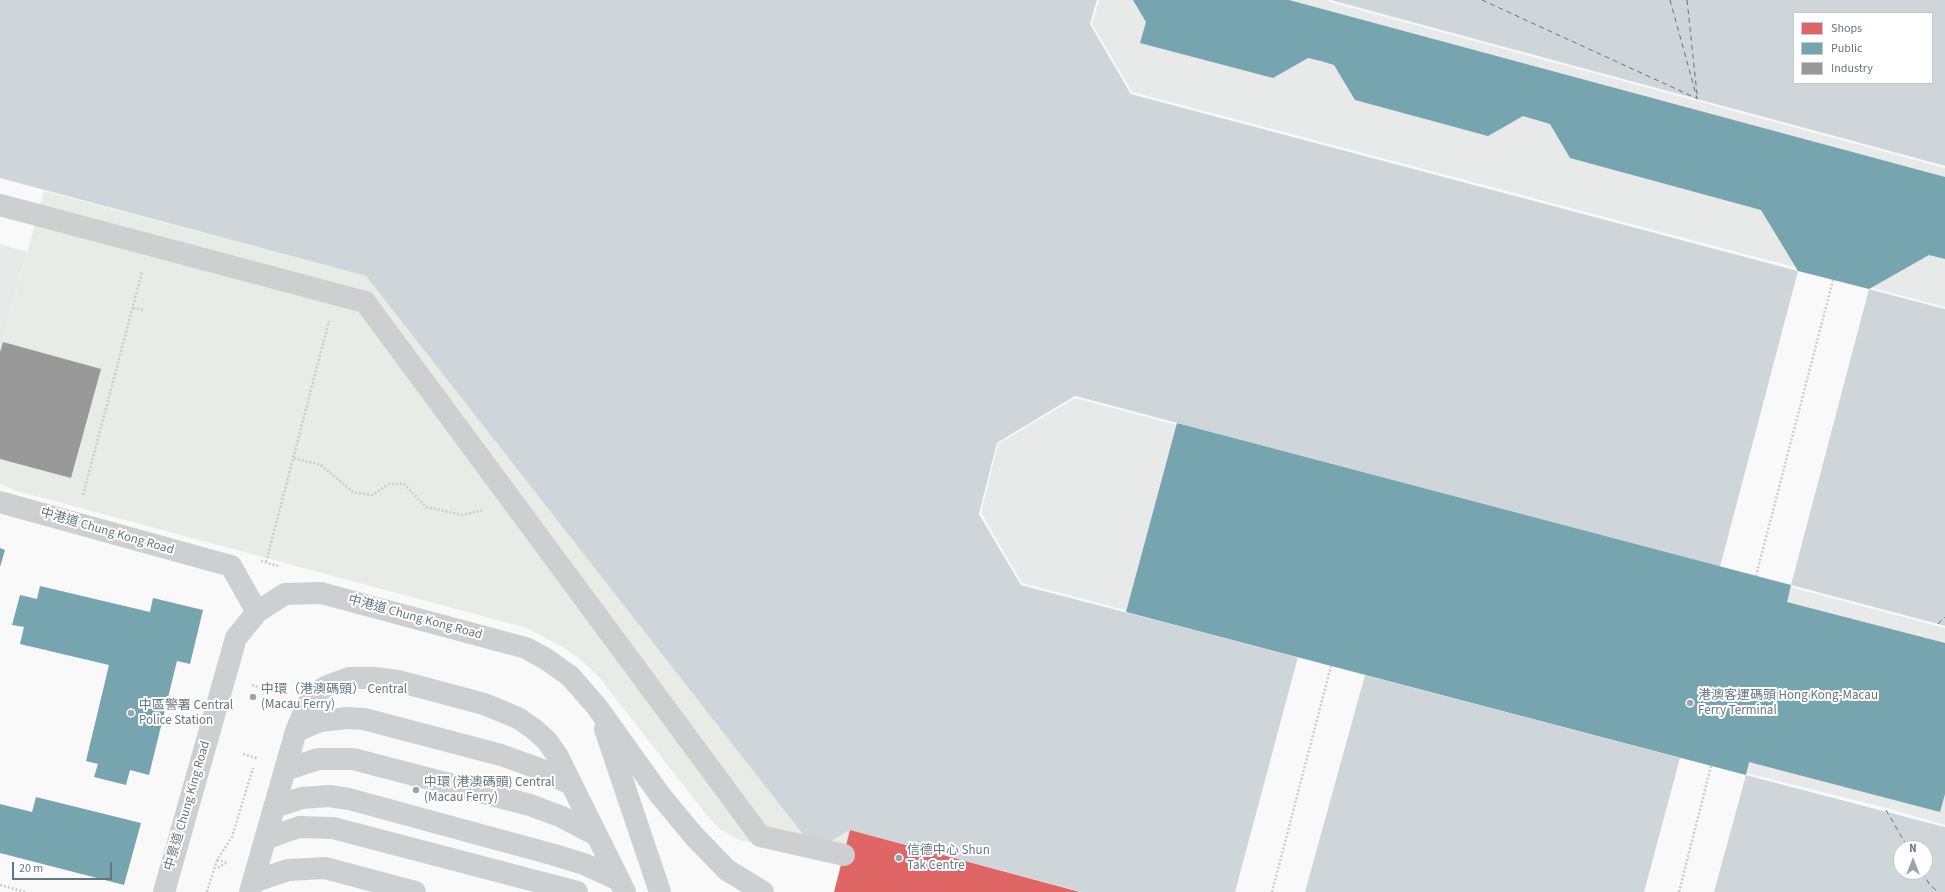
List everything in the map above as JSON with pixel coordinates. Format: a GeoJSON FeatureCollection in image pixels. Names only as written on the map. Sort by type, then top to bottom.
{"type":"FeatureCollection","features":[{"type":"Feature","properties":{"kind":"street"},"geometry":{"type":"LineString","coordinates":[[0,205],[365,302],[760,836],[844,855]]}},
{"type":"Feature","properties":{"kind":"street","name":"中港道 Chung Kong Road"},"geometry":{"type":"LineString","coordinates":[[0,502],[231,566],[258,612],[285,594],[321,593],[526,648],[546,659],[570,676],[597,707],[660,795],[694,836],[727,870],[763,892]]}},
{"type":"Feature","properties":{"kind":"street","name":"中景道 Chung King Road"},"geometry":{"type":"LineString","coordinates":[[164,892],[236,638],[258,612]]}},
{"type":"Feature","properties":{"kind":"street"},"geometry":{"type":"LineString","coordinates":[[251,887],[296,731],[306,707],[317,692],[327,686],[349,678],[374,678],[398,681],[484,704],[518,718],[534,729],[547,741],[557,755],[622,886]]}},
{"type":"Feature","properties":{"kind":"street"},"geometry":{"type":"LineString","coordinates":[[597,707],[660,892]]}},
{"type":"Feature","properties":{"kind":"street"},"geometry":{"type":"LineString","coordinates":[[296,731],[320,721],[347,718],[364,719],[501,755],[540,769],[571,784]]}},
{"type":"Feature","properties":{"kind":"street"},"geometry":{"type":"LineString","coordinates":[[285,770],[318,759],[353,759],[530,805],[562,817],[596,835]]}},
{"type":"Feature","properties":{"kind":"street"},"geometry":{"type":"LineString","coordinates":[[274,808],[302,798],[329,796],[349,799],[584,864],[622,886]]}},
{"type":"Feature","properties":{"kind":"street"},"geometry":{"type":"LineString","coordinates":[[265,839],[299,827],[333,828],[577,892]]}},
{"type":"Feature","properties":{"kind":"street"},"geometry":{"type":"LineString","coordinates":[[251,887],[288,870],[324,868],[415,892]]}},
{"type":"Feature","properties":{"kind":"path"},"geometry":{"type":"LineString","coordinates":[[82,496],[149,244]]}},
{"type":"Feature","properties":{"kind":"path"},"geometry":{"type":"LineString","coordinates":[[1756,576],[1833,280]]}},
{"type":"Feature","properties":{"kind":"path"},"geometry":{"type":"LineString","coordinates":[[266,562],[336,294]]}},
{"type":"Feature","properties":{"kind":"path"},"geometry":{"type":"LineString","coordinates":[[133,308],[144,310]]}},
{"type":"Feature","properties":{"kind":"path"},"geometry":{"type":"LineString","coordinates":[[294,458],[321,465],[353,492],[372,495],[389,484],[404,484],[426,506],[462,515],[502,506],[510,498]]}},
{"type":"Feature","properties":{"kind":"path"},"geometry":{"type":"LineString","coordinates":[[1272,892],[1331,666]]}},
{"type":"Feature","properties":{"kind":"path"},"geometry":{"type":"LineString","coordinates":[[246,683],[264,689]]}},
{"type":"Feature","properties":{"kind":"path"},"geometry":{"type":"LineString","coordinates":[[207,892],[217,860],[232,837],[256,758],[242,754]]}},
{"type":"Feature","properties":{"kind":"path"},"geometry":{"type":"LineString","coordinates":[[1679,892],[1712,766]]}},
{"type":"Feature","properties":{"kind":"path"},"geometry":{"type":"LineString","coordinates":[[217,860],[227,862],[218,868]]}},
{"type":"Feature","properties":{"kind":"path"},"geometry":{"type":"LineString","coordinates":[[0,885],[26,892]]}},
{"type":"Feature","properties":{"kind":"shaded area"},"geometry":{"type":"Polygon","coordinates":[[[0,0],[1097,0],[1090,24],[1131,94],[1945,309],[1945,626],[1075,396],[997,443],[979,514],[1021,585],[1945,827],[1945,892],[1082,892],[850,830],[828,843],[805,837],[366,276],[0,178],[0,0]]]}},
{"type":"Feature","properties":{"kind":"shaded area"},"geometry":{"type":"Polygon","coordinates":[[[1097,0],[1331,0],[1945,166],[1945,309],[1869,289],[1791,585],[1945,626],[1945,827],[1021,585],[979,514],[997,443],[1075,396],[1720,567],[1131,94],[1090,24],[1097,0]]]}},
{"type":"Feature","properties":{"kind":"shaded area"},"geometry":{"type":"Polygon","coordinates":[[[1331,0],[1945,0],[1945,166],[1331,0]]]}},
{"type":"Feature","properties":{"kind":"shaded area"},"geometry":{"type":"Polygon","coordinates":[[[44,191],[366,276],[805,837],[828,843],[850,830],[842,862],[739,840],[721,830],[709,818],[599,677],[580,659],[561,646],[527,628],[17,491],[0,484],[0,352],[44,191]]]}},
{"type":"Feature","properties":{"kind":"shaded area"},"geometry":{"type":"Polygon","coordinates":[[[0,244],[27,252],[0,352],[0,244]]]}},
{"type":"Feature","properties":{"kind":"pier"},"geometry":{"type":"Polygon","coordinates":[[[1097,0],[1099,0],[1092,24],[1132,92],[1945,307],[1945,309],[1869,289],[1791,585],[1945,626],[1945,628],[1075,398],[998,444],[981,513],[1022,583],[1746,773],[1886,808],[1945,825],[1945,827],[1746,775],[1714,892],[1644,892],[1680,758],[1365,675],[1305,892],[1235,892],[1298,657],[1021,585],[979,514],[997,443],[1075,396],[1720,567],[1798,271],[1131,94],[1090,24],[1097,0]]]}},
{"type":"Feature","properties":{"kind":"pier"},"geometry":{"type":"Polygon","coordinates":[[[1329,0],[1945,166],[1945,168],[1330,2],[1329,0]]]}},
{"type":"Feature","properties":{"kind":"building: Shops","name":"信德中心 Shun Tak Centre"},"geometry":{"type":"Polygon","coordinates":[[[850,830],[1080,892],[834,892],[850,830]]]}},
{"type":"Feature","properties":{"kind":"building: Public"},"geometry":{"type":"Polygon","coordinates":[[[1133,0],[1289,0],[1945,177],[1945,259],[1929,255],[1869,289],[1798,271],[1761,210],[1570,158],[1550,124],[1523,116],[1488,136],[1355,100],[1334,65],[1321,61],[1308,58],[1273,78],[1140,43],[1146,22],[1133,0]]]}},
{"type":"Feature","properties":{"kind":"building: Public"},"geometry":{"type":"Polygon","coordinates":[[[1177,423],[1791,585],[1787,602],[1945,643],[1945,794],[1940,812],[1749,762],[1746,775],[1126,612],[1177,423]]]}},
{"type":"Feature","properties":{"kind":"building: Public"},"geometry":{"type":"Polygon","coordinates":[[[0,548],[5,550],[0,567],[0,548]]]}},
{"type":"Feature","properties":{"kind":"building: Public","name":"中區警署 Central Police Station"},"geometry":{"type":"Polygon","coordinates":[[[40,586],[150,612],[153,598],[203,610],[190,664],[177,661],[149,775],[130,770],[126,785],[94,777],[98,764],[86,761],[109,665],[20,644],[24,627],[12,625],[20,595],[37,599],[40,586]]]}},
{"type":"Feature","properties":{"kind":"building: Public"},"geometry":{"type":"Polygon","coordinates":[[[36,797],[141,823],[124,885],[0,853],[0,804],[32,812],[36,797]]]}},
{"type":"Feature","properties":{"kind":"building: Industry"},"geometry":{"type":"Polygon","coordinates":[[[3,342],[101,369],[71,478],[0,459],[0,352],[3,342]]]}},
{"type":"Feature","properties":{"kind":"ferry route"},"geometry":{"type":"LineString","coordinates":[[1482,0],[1698,99]]}},
{"type":"Feature","properties":{"kind":"ferry route"},"geometry":{"type":"LineString","coordinates":[[1670,0],[1697,98]]}},
{"type":"Feature","properties":{"kind":"ferry route"},"geometry":{"type":"LineString","coordinates":[[1687,0],[1697,94]]}},
{"type":"Feature","properties":{"kind":"ferry route"},"geometry":{"type":"LineString","coordinates":[[1938,624],[1945,617]]}},
{"type":"Feature","properties":{"kind":"ferry route"},"geometry":{"type":"LineString","coordinates":[[1886,810],[1903,840]]}},
{"type":"Feature","properties":{"kind":"ferry route"},"geometry":{"type":"LineString","coordinates":[[1927,880],[1938,892]]}},
{"type":"Feature","properties":{"kind":"place","name":"中環（港澳碼頭） Central (Macau Ferry)"},"geometry":{"type":"Point","coordinates":[253,697]}},
{"type":"Feature","properties":{"kind":"place","name":"港澳客運碼頭 Hong Kong-Macau Ferry Terminal"},"geometry":{"type":"Point","coordinates":[1690,703]}},
{"type":"Feature","properties":{"kind":"place","name":"中區警署 Central Police Station"},"geometry":{"type":"Point","coordinates":[131,713]}},
{"type":"Feature","properties":{"kind":"place","name":"中環 (港澳碼頭) Central (Macau Ferry)"},"geometry":{"type":"Point","coordinates":[416,790]}},
{"type":"Feature","properties":{"kind":"place","name":"信德中心 Shun Tak Centre"},"geometry":{"type":"Point","coordinates":[899,858]}}]}
